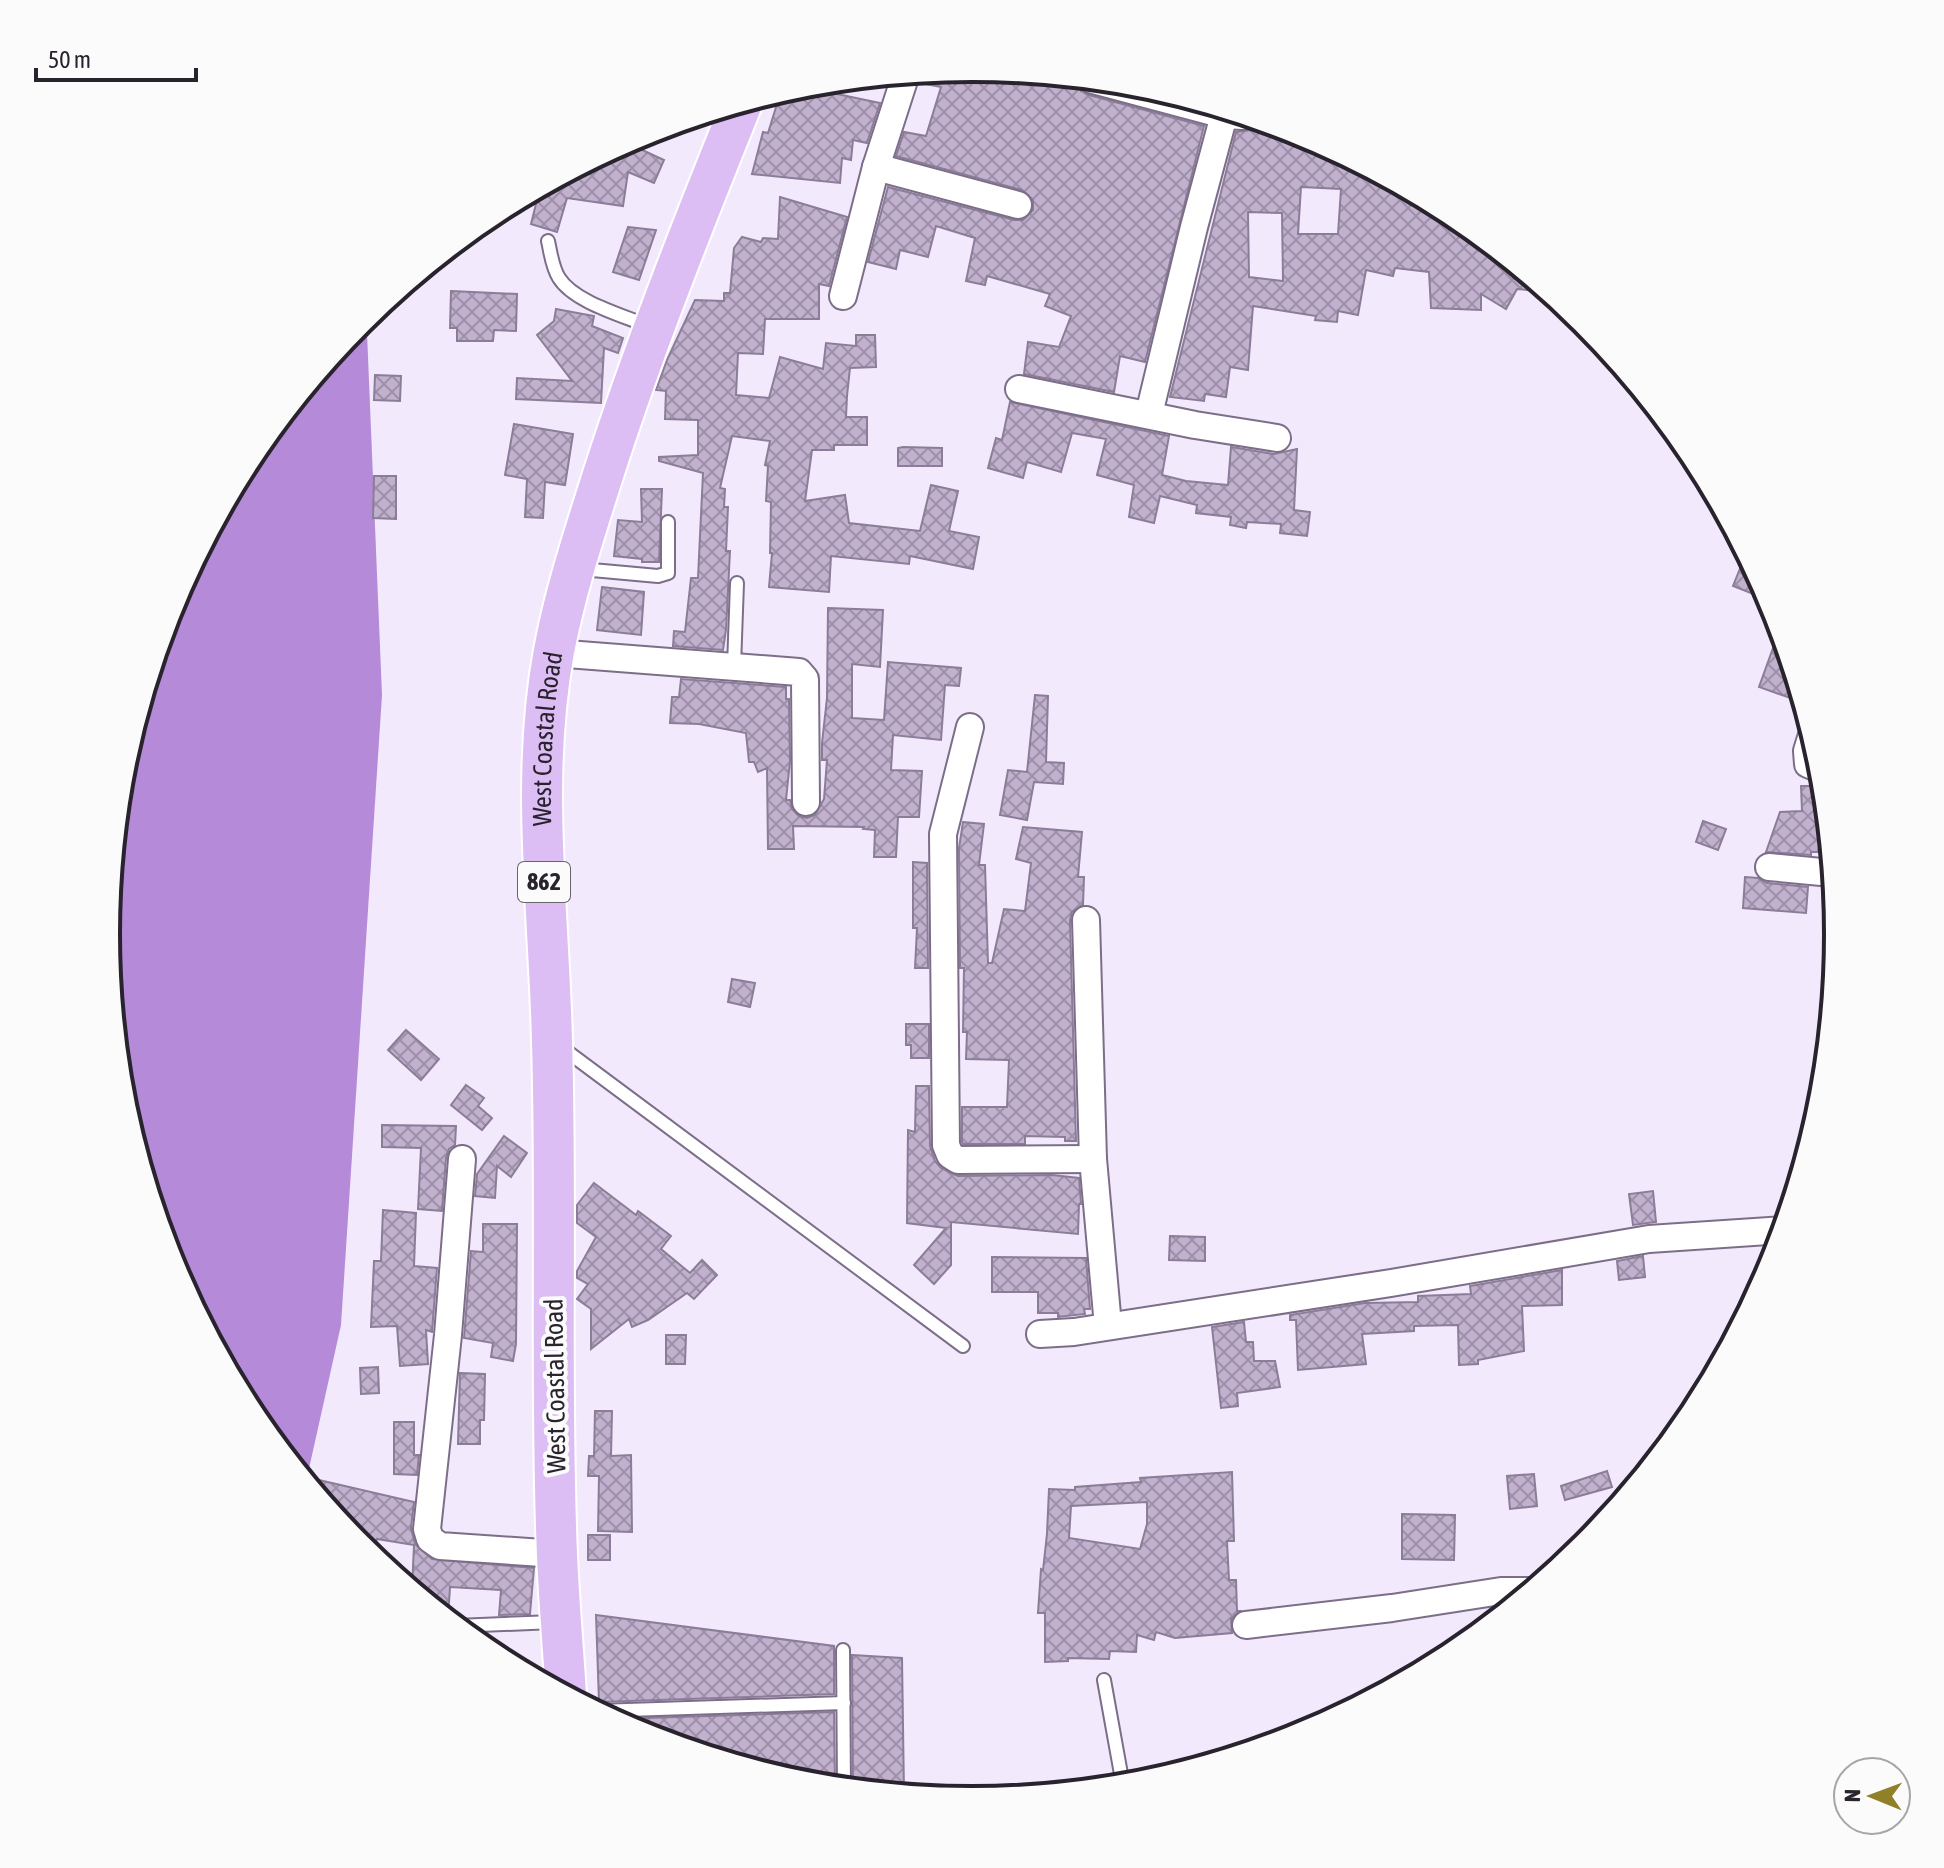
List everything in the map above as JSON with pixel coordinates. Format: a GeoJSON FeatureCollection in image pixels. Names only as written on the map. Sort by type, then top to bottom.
{"type":"FeatureCollection","features":[{"type":"Feature","properties":{"kind":"main road","name":"West Coastal Road"},"geometry":{"type":"LineString","coordinates":[[565,1682],[557,1554],[552,1040],[544,863],[545,713],[554,653],[573,568],[652,328],[734,116]]}},
{"type":"Feature","properties":{"kind":"street"},"geometry":{"type":"LineString","coordinates":[[843,296],[876,167],[902,85]]}},
{"type":"Feature","properties":{"kind":"street"},"geometry":{"type":"LineString","coordinates":[[1149,414],[1194,227],[1232,123]]}},
{"type":"Feature","properties":{"kind":"street"},"geometry":{"type":"LineString","coordinates":[[876,167],[1018,205]]}},
{"type":"Feature","properties":{"kind":"street"},"geometry":{"type":"LineString","coordinates":[[1019,389],[1195,425],[1277,438]]}},
{"type":"Feature","properties":{"kind":"street"},"geometry":{"type":"LineString","coordinates":[[554,653],[799,672],[805,679],[806,802]]}},
{"type":"Feature","properties":{"kind":"street"},"geometry":{"type":"LineString","coordinates":[[970,727],[943,834],[946,1145],[950,1155],[958,1160],[1093,1159]]}},
{"type":"Feature","properties":{"kind":"street"},"geometry":{"type":"LineString","coordinates":[[1769,867],[1821,872]]}},
{"type":"Feature","properties":{"kind":"street"},"geometry":{"type":"LineString","coordinates":[[1086,920],[1093,1159],[1108,1326]]}},
{"type":"Feature","properties":{"kind":"street"},"geometry":{"type":"LineString","coordinates":[[462,1159],[448,1335],[427,1529],[430,1539],[440,1546],[557,1554]]}},
{"type":"Feature","properties":{"kind":"street"},"geometry":{"type":"LineString","coordinates":[[1040,1334],[1391,1283],[1649,1239],[1770,1231]]}},
{"type":"Feature","properties":{"kind":"street"},"geometry":{"type":"LineString","coordinates":[[1246,1625],[1510,1595]]}},
{"type":"Feature","properties":{"kind":"lane"},"geometry":{"type":"LineString","coordinates":[[548,241],[560,281],[584,299],[652,328]]}},
{"type":"Feature","properties":{"kind":"lane"},"geometry":{"type":"LineString","coordinates":[[573,568],[658,576],[668,573],[668,522]]}},
{"type":"Feature","properties":{"kind":"lane"},"geometry":{"type":"LineString","coordinates":[[734,666],[737,583]]}},
{"type":"Feature","properties":{"kind":"lane"},"geometry":{"type":"LineString","coordinates":[[552,1040],[963,1346]]}},
{"type":"Feature","properties":{"kind":"lane"},"geometry":{"type":"LineString","coordinates":[[475,1625],[561,1621]]}},
{"type":"Feature","properties":{"kind":"lane"},"geometry":{"type":"LineString","coordinates":[[843,1650],[844,1776]]}},
{"type":"Feature","properties":{"kind":"lane"},"geometry":{"type":"LineString","coordinates":[[1104,1680],[1121,1773]]}},
{"type":"Feature","properties":{"kind":"lane"},"geometry":{"type":"LineString","coordinates":[[622,1710],[844,1703]]}},
{"type":"Feature","properties":{"kind":"shaded area"},"geometry":{"type":"Polygon","coordinates":[[[367,335],[382,695],[341,1325],[309,1469],[234,1360],[208,1311],[165,1208],[136,1100],[127,1045],[120,934],[127,823],[136,768],[165,660],[185,608],[234,508],[264,461],[331,372],[367,335]]]}},
{"type":"Feature","properties":{"kind":"building"},"geometry":{"type":"Polygon","coordinates":[[[972,82],[1080,89],[1089,95],[1204,126],[1145,362],[1120,356],[1114,392],[1024,374],[1028,342],[1059,347],[1071,316],[1045,306],[1050,294],[987,276],[985,285],[966,281],[975,238],[936,226],[928,257],[900,250],[896,269],[868,262],[888,187],[1014,220],[1023,220],[1033,210],[1033,200],[1022,190],[896,156],[904,132],[926,136],[941,87],[924,84],[972,82]]]}},
{"type":"Feature","properties":{"kind":"building"},"geometry":{"type":"Polygon","coordinates":[[[832,94],[880,103],[867,143],[853,140],[851,160],[842,158],[840,183],[752,174],[763,132],[768,133],[777,105],[832,94]]]}},
{"type":"Feature","properties":{"kind":"building"},"geometry":{"type":"Polygon","coordinates":[[[1252,129],[1298,147],[1398,196],[1491,258],[1531,290],[1517,289],[1506,309],[1481,294],[1481,310],[1431,308],[1429,272],[1395,268],[1393,276],[1366,270],[1358,315],[1338,311],[1337,322],[1253,306],[1248,370],[1230,367],[1226,397],[1205,394],[1204,401],[1170,397],[1236,132],[1252,129]],[[1301,187],[1298,234],[1338,234],[1341,189],[1301,187]],[[1248,212],[1249,277],[1283,281],[1282,213],[1248,212]]]}},
{"type":"Feature","properties":{"kind":"building"},"geometry":{"type":"Polygon","coordinates":[[[641,149],[664,160],[654,183],[628,172],[623,206],[567,198],[557,232],[531,224],[536,202],[595,170],[641,149]]]}},
{"type":"Feature","properties":{"kind":"building"},"geometry":{"type":"Polygon","coordinates":[[[780,197],[847,217],[829,286],[819,284],[819,319],[765,319],[763,354],[738,353],[736,395],[769,398],[780,357],[823,369],[826,343],[856,346],[856,335],[875,335],[876,367],[850,368],[847,396],[846,417],[867,417],[867,445],[834,445],[834,450],[812,450],[805,501],[845,495],[849,523],[920,531],[931,485],[958,491],[949,531],[979,537],[973,569],[910,556],[909,564],[831,556],[829,592],[769,587],[771,502],[766,501],[768,466],[765,465],[770,441],[732,436],[720,488],[725,489],[724,507],[728,507],[726,551],[730,551],[723,650],[673,646],[674,631],[685,632],[691,578],[698,578],[703,473],[659,461],[659,457],[698,455],[698,420],[665,419],[666,391],[656,390],[695,300],[724,301],[724,293],[730,293],[734,248],[742,237],[761,242],[763,238],[778,239],[780,197]]]}},
{"type":"Feature","properties":{"kind":"building"},"geometry":{"type":"Polygon","coordinates":[[[628,227],[656,230],[639,280],[613,272],[628,227]]]}},
{"type":"Feature","properties":{"kind":"building"},"geometry":{"type":"Polygon","coordinates":[[[451,291],[517,294],[516,331],[494,330],[493,341],[457,341],[457,328],[450,328],[451,291]]]}},
{"type":"Feature","properties":{"kind":"building"},"geometry":{"type":"Polygon","coordinates":[[[556,309],[594,316],[592,326],[623,338],[618,353],[604,348],[601,403],[516,399],[517,378],[572,381],[537,335],[554,321],[556,309]]]}},
{"type":"Feature","properties":{"kind":"building"},"geometry":{"type":"Polygon","coordinates":[[[375,375],[401,376],[400,401],[374,400],[375,375]]]}},
{"type":"Feature","properties":{"kind":"building"},"geometry":{"type":"Polygon","coordinates":[[[1010,402],[1169,436],[1162,475],[1186,481],[1228,485],[1231,447],[1274,454],[1297,449],[1294,510],[1310,512],[1307,536],[1280,533],[1281,524],[1247,522],[1246,528],[1230,525],[1231,517],[1196,513],[1197,505],[1160,496],[1154,523],[1129,517],[1134,485],[1097,475],[1106,439],[1072,433],[1061,472],[1027,462],[1023,478],[988,468],[996,438],[1002,440],[1010,402]]]}},
{"type":"Feature","properties":{"kind":"building"},"geometry":{"type":"Polygon","coordinates":[[[514,424],[573,434],[565,485],[545,482],[543,518],[525,517],[527,479],[505,475],[514,424]]]}},
{"type":"Feature","properties":{"kind":"building"},"geometry":{"type":"Polygon","coordinates":[[[898,448],[942,448],[942,466],[898,466],[898,448]]]}},
{"type":"Feature","properties":{"kind":"building"},"geometry":{"type":"Polygon","coordinates":[[[374,476],[396,476],[396,519],[373,518],[374,476]]]}},
{"type":"Feature","properties":{"kind":"building"},"geometry":{"type":"Polygon","coordinates":[[[641,489],[662,489],[659,562],[614,556],[618,520],[642,522],[641,489]]]}},
{"type":"Feature","properties":{"kind":"building"},"geometry":{"type":"Polygon","coordinates":[[[1741,567],[1753,594],[1733,586],[1741,567]]]}},
{"type":"Feature","properties":{"kind":"building"},"geometry":{"type":"Polygon","coordinates":[[[602,587],[644,592],[641,635],[597,630],[602,587]]]}},
{"type":"Feature","properties":{"kind":"building"},"geometry":{"type":"Polygon","coordinates":[[[828,608],[883,610],[880,667],[852,664],[852,718],[884,720],[888,662],[961,668],[959,686],[945,685],[941,740],[893,735],[891,770],[922,771],[919,817],[898,817],[896,857],[874,857],[875,830],[864,827],[793,826],[794,849],[768,849],[767,768],[758,772],[754,762],[749,762],[746,733],[699,724],[670,723],[672,697],[679,697],[681,679],[786,687],[790,761],[786,800],[790,800],[792,809],[799,816],[807,818],[815,815],[824,799],[827,760],[822,760],[822,743],[827,698],[828,608]]]}},
{"type":"Feature","properties":{"kind":"building"},"geometry":{"type":"Polygon","coordinates":[[[1773,648],[1790,698],[1759,687],[1773,648]]]}},
{"type":"Feature","properties":{"kind":"building"},"geometry":{"type":"Polygon","coordinates":[[[1035,695],[1048,696],[1046,762],[1064,763],[1063,784],[1034,782],[1027,820],[1000,815],[1008,770],[1027,772],[1035,695]]]}},
{"type":"Feature","properties":{"kind":"building"},"geometry":{"type":"Polygon","coordinates":[[[1801,786],[1811,786],[1818,852],[1811,852],[1811,855],[1766,852],[1780,812],[1802,811],[1801,786]]]}},
{"type":"Feature","properties":{"kind":"building"},"geometry":{"type":"Polygon","coordinates":[[[1703,821],[1726,829],[1718,850],[1696,842],[1703,821]]]}},
{"type":"Feature","properties":{"kind":"building"},"geometry":{"type":"Polygon","coordinates":[[[963,822],[984,824],[979,865],[985,865],[988,963],[992,963],[1004,909],[1025,911],[1031,863],[1016,859],[1023,827],[1082,832],[1078,877],[1084,877],[1083,905],[1072,912],[1070,920],[1076,1141],[1065,1141],[1065,1137],[1025,1136],[1025,1144],[962,1142],[962,1107],[1007,1107],[1009,1060],[966,1059],[967,1032],[963,1032],[964,968],[960,968],[959,848],[963,822]]]}},
{"type":"Feature","properties":{"kind":"building"},"geometry":{"type":"Polygon","coordinates":[[[913,862],[927,863],[928,968],[915,968],[917,928],[913,928],[913,862]]]}},
{"type":"Feature","properties":{"kind":"building"},"geometry":{"type":"Polygon","coordinates":[[[1745,877],[1758,878],[1767,883],[1808,887],[1806,913],[1743,908],[1745,877]]]}},
{"type":"Feature","properties":{"kind":"building"},"geometry":{"type":"Polygon","coordinates":[[[732,979],[755,983],[750,1007],[728,1002],[732,979]]]}},
{"type":"Feature","properties":{"kind":"building"},"geometry":{"type":"Polygon","coordinates":[[[906,1024],[929,1024],[929,1058],[911,1058],[911,1045],[906,1045],[906,1024]]]}},
{"type":"Feature","properties":{"kind":"building"},"geometry":{"type":"Polygon","coordinates":[[[406,1030],[439,1059],[421,1080],[388,1050],[406,1030]]]}},
{"type":"Feature","properties":{"kind":"building"},"geometry":{"type":"Polygon","coordinates":[[[466,1085],[484,1098],[478,1106],[492,1118],[482,1130],[451,1105],[466,1085]]]}},
{"type":"Feature","properties":{"kind":"building"},"geometry":{"type":"Polygon","coordinates":[[[916,1086],[929,1086],[930,1146],[941,1168],[958,1176],[1052,1175],[1079,1178],[1081,1204],[1078,1234],[951,1222],[951,1265],[934,1284],[914,1265],[946,1228],[907,1223],[908,1130],[915,1132],[916,1086]]]}},
{"type":"Feature","properties":{"kind":"building"},"geometry":{"type":"Polygon","coordinates":[[[382,1125],[456,1126],[455,1145],[449,1149],[446,1158],[442,1211],[418,1209],[421,1148],[382,1147],[382,1125]]]}},
{"type":"Feature","properties":{"kind":"building"},"geometry":{"type":"Polygon","coordinates":[[[504,1136],[527,1153],[511,1177],[497,1166],[495,1198],[475,1196],[477,1174],[504,1136]]]}},
{"type":"Feature","properties":{"kind":"building"},"geometry":{"type":"Polygon","coordinates":[[[594,1183],[636,1215],[638,1211],[671,1236],[661,1249],[690,1273],[702,1260],[717,1275],[694,1299],[687,1293],[648,1320],[632,1327],[629,1319],[591,1349],[591,1309],[577,1299],[588,1284],[577,1278],[577,1271],[596,1237],[577,1223],[577,1205],[594,1183]]]}},
{"type":"Feature","properties":{"kind":"building"},"geometry":{"type":"Polygon","coordinates":[[[1653,1191],[1656,1222],[1633,1225],[1629,1194],[1653,1191]]]}},
{"type":"Feature","properties":{"kind":"building"},"geometry":{"type":"Polygon","coordinates":[[[383,1210],[416,1213],[414,1266],[437,1268],[432,1332],[426,1330],[428,1364],[400,1366],[397,1326],[371,1327],[374,1261],[381,1261],[383,1210]]]}},
{"type":"Feature","properties":{"kind":"building"},"geometry":{"type":"Polygon","coordinates":[[[483,1224],[517,1224],[516,1344],[513,1361],[491,1357],[493,1343],[464,1338],[471,1251],[483,1252],[483,1224]]]}},
{"type":"Feature","properties":{"kind":"building"},"geometry":{"type":"Polygon","coordinates":[[[1170,1236],[1205,1237],[1205,1261],[1169,1260],[1170,1236]]]}},
{"type":"Feature","properties":{"kind":"building"},"geometry":{"type":"Polygon","coordinates":[[[1643,1256],[1645,1277],[1619,1280],[1617,1261],[1643,1256]]]}},
{"type":"Feature","properties":{"kind":"building"},"geometry":{"type":"Polygon","coordinates":[[[992,1257],[1086,1258],[1090,1309],[1084,1309],[1085,1314],[1058,1317],[1058,1313],[1038,1313],[1038,1292],[992,1292],[992,1257]]]}},
{"type":"Feature","properties":{"kind":"building"},"geometry":{"type":"Polygon","coordinates":[[[1562,1270],[1562,1305],[1522,1306],[1524,1351],[1478,1360],[1478,1364],[1459,1365],[1458,1325],[1414,1326],[1414,1331],[1362,1334],[1366,1364],[1298,1370],[1296,1320],[1290,1320],[1290,1315],[1365,1303],[1418,1302],[1418,1296],[1471,1294],[1470,1286],[1562,1270]]]}},
{"type":"Feature","properties":{"kind":"building"},"geometry":{"type":"Polygon","coordinates":[[[1244,1322],[1246,1342],[1253,1342],[1254,1361],[1275,1361],[1280,1387],[1237,1393],[1238,1406],[1221,1408],[1212,1327],[1244,1322]]]}},
{"type":"Feature","properties":{"kind":"building"},"geometry":{"type":"Polygon","coordinates":[[[666,1335],[686,1335],[685,1364],[666,1364],[666,1335]]]}},
{"type":"Feature","properties":{"kind":"building"},"geometry":{"type":"Polygon","coordinates":[[[378,1367],[379,1393],[361,1394],[360,1368],[378,1367]]]}},
{"type":"Feature","properties":{"kind":"building"},"geometry":{"type":"Polygon","coordinates":[[[460,1373],[485,1374],[480,1444],[458,1444],[460,1373]]]}},
{"type":"Feature","properties":{"kind":"building"},"geometry":{"type":"Polygon","coordinates":[[[595,1411],[612,1411],[611,1456],[631,1455],[632,1532],[598,1531],[599,1476],[588,1476],[589,1456],[594,1456],[595,1411]]]}},
{"type":"Feature","properties":{"kind":"building"},"geometry":{"type":"Polygon","coordinates":[[[394,1422],[414,1422],[414,1455],[419,1455],[417,1475],[394,1474],[394,1422]]]}},
{"type":"Feature","properties":{"kind":"building"},"geometry":{"type":"Polygon","coordinates":[[[1607,1471],[1612,1487],[1565,1500],[1561,1486],[1607,1471]]]}},
{"type":"Feature","properties":{"kind":"building"},"geometry":{"type":"Polygon","coordinates":[[[1232,1472],[1234,1541],[1227,1541],[1229,1580],[1236,1580],[1237,1611],[1240,1611],[1231,1619],[1232,1633],[1175,1638],[1156,1632],[1154,1640],[1137,1635],[1136,1652],[1110,1651],[1109,1659],[1068,1658],[1068,1661],[1045,1662],[1045,1613],[1038,1613],[1049,1489],[1075,1490],[1075,1487],[1141,1482],[1140,1478],[1232,1472]],[[1147,1502],[1071,1506],[1069,1538],[1140,1549],[1147,1524],[1147,1502]]]}},
{"type":"Feature","properties":{"kind":"building"},"geometry":{"type":"Polygon","coordinates":[[[1534,1474],[1537,1506],[1510,1509],[1507,1476],[1534,1474]]]}},
{"type":"Feature","properties":{"kind":"building"},"geometry":{"type":"Polygon","coordinates":[[[319,1481],[414,1502],[411,1528],[415,1544],[432,1559],[534,1568],[530,1614],[499,1615],[501,1590],[450,1587],[449,1607],[413,1577],[414,1545],[377,1539],[376,1542],[319,1481]]]}},
{"type":"Feature","properties":{"kind":"building"},"geometry":{"type":"Polygon","coordinates":[[[1402,1514],[1455,1515],[1454,1560],[1402,1559],[1402,1514]]]}},
{"type":"Feature","properties":{"kind":"building"},"geometry":{"type":"Polygon","coordinates":[[[588,1535],[610,1535],[610,1560],[588,1560],[588,1535]]]}},
{"type":"Feature","properties":{"kind":"building"},"geometry":{"type":"Polygon","coordinates":[[[596,1615],[834,1646],[834,1694],[599,1700],[596,1615]]]}},
{"type":"Feature","properties":{"kind":"building"},"geometry":{"type":"Polygon","coordinates":[[[852,1655],[902,1658],[904,1783],[853,1778],[852,1655]]]}},
{"type":"Feature","properties":{"kind":"building"},"geometry":{"type":"Polygon","coordinates":[[[834,1712],[835,1775],[751,1757],[640,1718],[834,1712]]]}}]}
